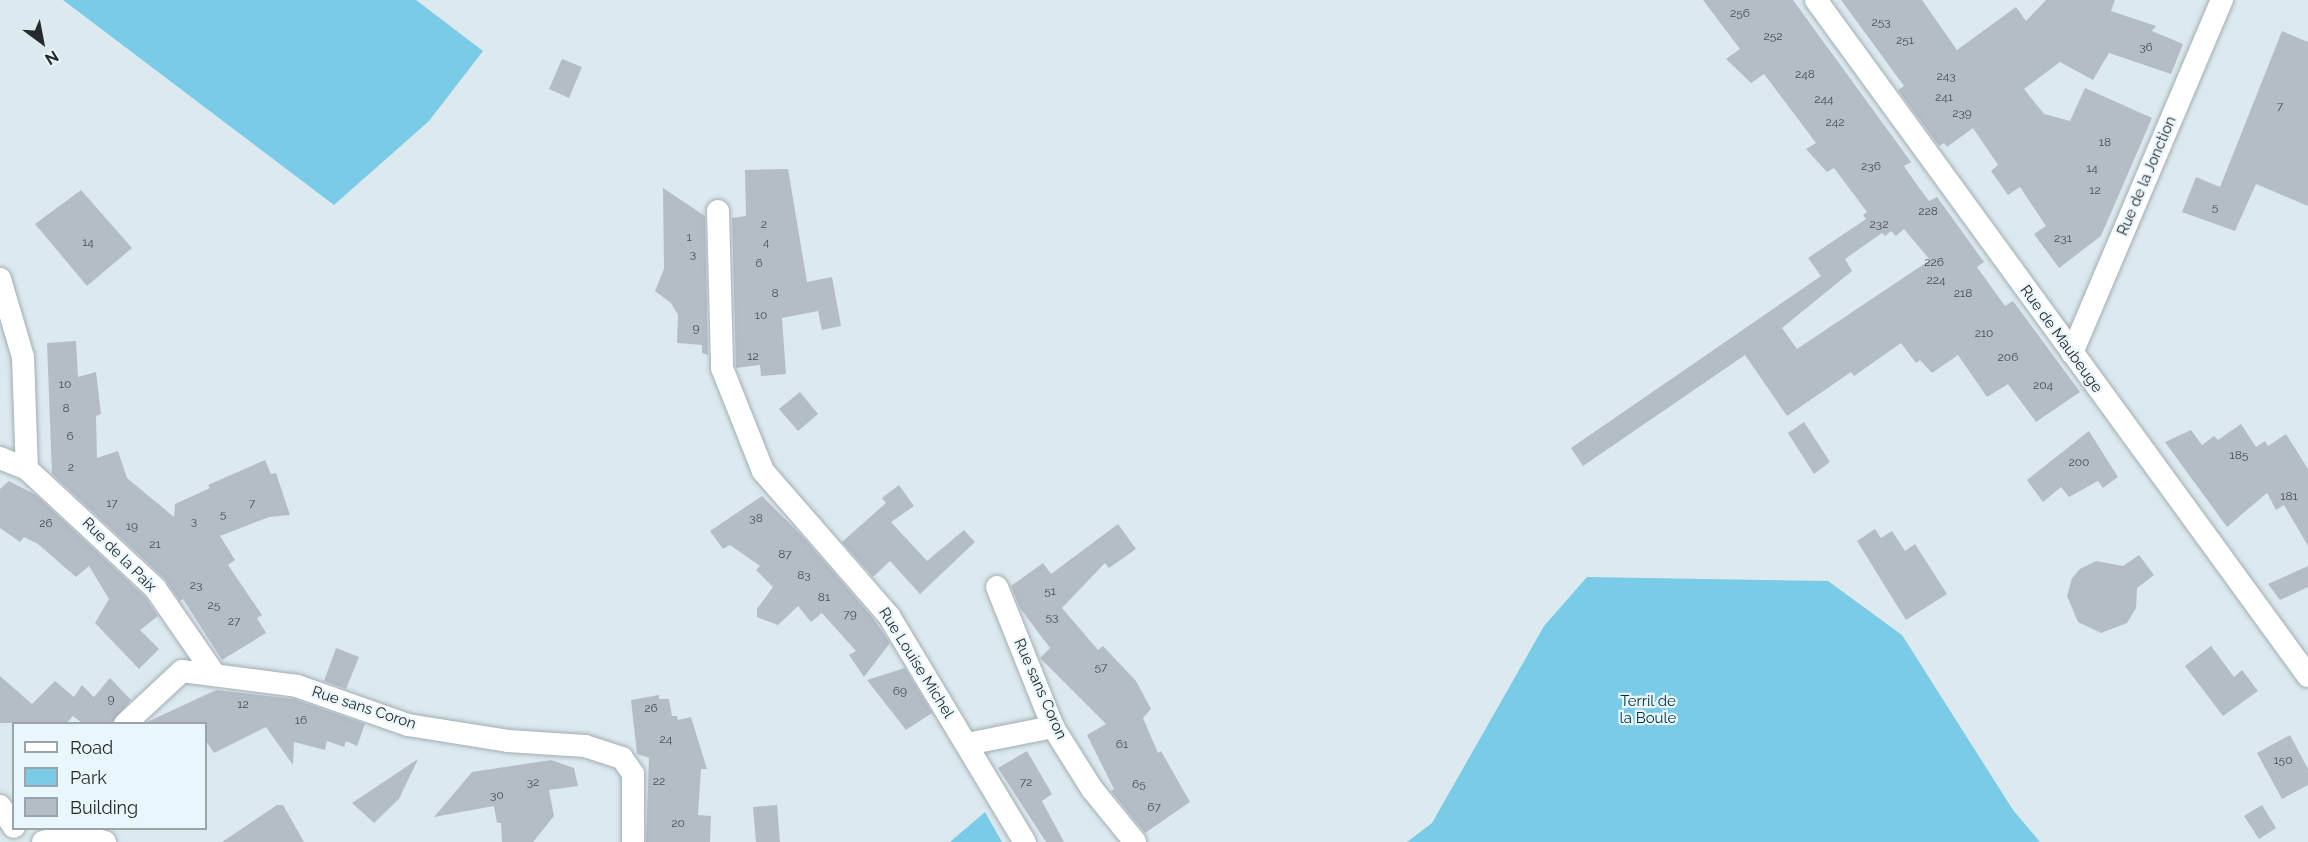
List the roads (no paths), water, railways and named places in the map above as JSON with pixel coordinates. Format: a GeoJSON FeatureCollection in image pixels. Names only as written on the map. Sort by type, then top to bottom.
{"type":"FeatureCollection","features":[{"type":"Feature","properties":{"kind":"street","name":"Rue de Maubeuge"},"geometry":{"type":"LineString","coordinates":[[1816,0],[2308,676]]}},
{"type":"Feature","properties":{"kind":"street","name":"Rue de la Jonction"},"geometry":{"type":"LineString","coordinates":[[2072,352],[2222,0]]}},
{"type":"Feature","properties":{"kind":"street","name":"Rue Louise Michel"},"geometry":{"type":"LineString","coordinates":[[718,211],[722,368],[763,471],[889,616],[1025,842]]}},
{"type":"Feature","properties":{"kind":"street"},"geometry":{"type":"LineString","coordinates":[[0,279],[23,357],[27,469]]}},
{"type":"Feature","properties":{"kind":"street","name":"Rue de la Paix"},"geometry":{"type":"LineString","coordinates":[[0,458],[27,469],[155,588],[215,675]]}},
{"type":"Feature","properties":{"kind":"street","name":"Rue sans Coron"},"geometry":{"type":"LineString","coordinates":[[997,587],[1053,727],[1092,789],[1135,842]]}},
{"type":"Feature","properties":{"kind":"street","name":"Rue sans Coron"},"geometry":{"type":"LineString","coordinates":[[126,722],[182,671],[297,686],[408,725],[508,741],[585,746],[622,758],[633,774],[633,842]]}},
{"type":"Feature","properties":{"kind":"street"},"geometry":{"type":"LineString","coordinates":[[967,744],[1053,727]]}},
{"type":"Feature","properties":{"kind":"street"},"geometry":{"type":"LineString","coordinates":[[0,806],[12,825]]}},
{"type":"Feature","properties":{"kind":"street"},"geometry":{"type":"LineString","coordinates":[[43,842],[75,834],[105,842]]}},
{"type":"Feature","properties":{"kind":"park label","name":"Terril de la Boule"},"geometry":{"type":"Point","coordinates":[1648,710]}}]}
